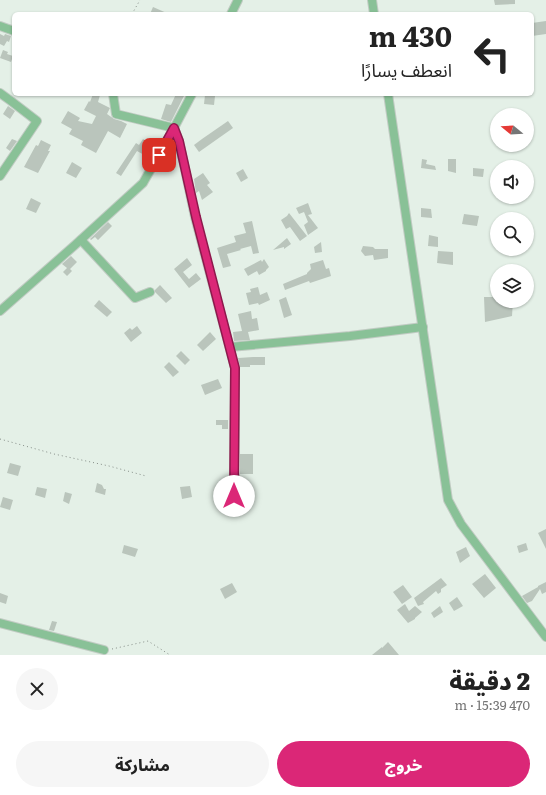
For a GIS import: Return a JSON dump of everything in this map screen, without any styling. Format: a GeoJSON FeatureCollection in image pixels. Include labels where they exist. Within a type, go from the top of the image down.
{"type":"FeatureCollection","features":[{"type":"Feature","properties":{"kind":"street"},"geometry":{"type":"LineString","coordinates":[[232,12],[238,0]]}},
{"type":"Feature","properties":{"kind":"street"},"geometry":{"type":"LineString","coordinates":[[372,0],[374,12]]}},
{"type":"Feature","properties":{"kind":"street"},"geometry":{"type":"LineString","coordinates":[[0,26],[12,30]]}},
{"type":"Feature","properties":{"kind":"street"},"geometry":{"type":"LineString","coordinates":[[0,93],[37,121],[0,176]]}},
{"type":"Feature","properties":{"kind":"street"},"geometry":{"type":"LineString","coordinates":[[113,96],[116,114],[174,128]]}},
{"type":"Feature","properties":{"kind":"street"},"geometry":{"type":"LineString","coordinates":[[0,311],[143,183],[191,96]]}},
{"type":"Feature","properties":{"kind":"street"},"geometry":{"type":"LineString","coordinates":[[388,96],[448,500],[461,524],[546,637]]}},
{"type":"Feature","properties":{"kind":"street"},"geometry":{"type":"LineString","coordinates":[[174,128],[179,141],[197,224],[235,368],[234,496]]}},
{"type":"Feature","properties":{"kind":"street"},"geometry":{"type":"LineString","coordinates":[[81,240],[135,298],[150,292]]}},
{"type":"Feature","properties":{"kind":"street"},"geometry":{"type":"LineString","coordinates":[[230,347],[350,336],[423,327]]}},
{"type":"Feature","properties":{"kind":"street"},"geometry":{"type":"LineString","coordinates":[[0,623],[104,650]]}},
{"type":"Feature","properties":{"kind":"path"},"geometry":{"type":"LineString","coordinates":[[133,12],[140,0]]}},
{"type":"Feature","properties":{"kind":"path"},"geometry":{"type":"LineString","coordinates":[[0,439],[54,454],[146,476]]}},
{"type":"Feature","properties":{"kind":"path"},"geometry":{"type":"LineString","coordinates":[[104,650],[148,640],[170,655]]}},
{"type":"Feature","properties":{"kind":"building"},"geometry":{"type":"Polygon","coordinates":[[[494,0],[515,0],[515,4],[495,5],[494,0]]]}},
{"type":"Feature","properties":{"kind":"building"},"geometry":{"type":"Polygon","coordinates":[[[153,7],[164,12],[151,12],[153,7]]]}},
{"type":"Feature","properties":{"kind":"building"},"geometry":{"type":"Polygon","coordinates":[[[546,21],[546,34],[534,36],[534,23],[546,21]]]}},
{"type":"Feature","properties":{"kind":"building"},"geometry":{"type":"Polygon","coordinates":[[[0,34],[4,36],[5,34],[11,36],[9,42],[7,41],[4,46],[0,44],[0,34]]]}},
{"type":"Feature","properties":{"kind":"building"},"geometry":{"type":"Polygon","coordinates":[[[3,50],[8,52],[7,54],[12,56],[11,62],[0,58],[3,50]]]}},
{"type":"Feature","properties":{"kind":"building"},"geometry":{"type":"Polygon","coordinates":[[[92,96],[100,96],[98,102],[110,108],[107,114],[114,119],[127,124],[120,138],[108,131],[96,153],[81,145],[83,141],[69,134],[72,129],[61,123],[68,111],[80,118],[78,121],[92,124],[96,116],[84,110],[89,101],[90,102],[92,96]]]}},
{"type":"Feature","properties":{"kind":"building"},"geometry":{"type":"Polygon","coordinates":[[[175,96],[184,96],[171,122],[161,119],[166,104],[171,105],[175,96]]]}},
{"type":"Feature","properties":{"kind":"building"},"geometry":{"type":"Polygon","coordinates":[[[205,96],[215,96],[214,105],[204,104],[205,96]]]}},
{"type":"Feature","properties":{"kind":"building"},"geometry":{"type":"Polygon","coordinates":[[[8,106],[15,111],[10,119],[3,114],[8,106]]]}},
{"type":"Feature","properties":{"kind":"building"},"geometry":{"type":"Polygon","coordinates":[[[228,121],[233,128],[199,152],[194,145],[228,121]]]}},
{"type":"Feature","properties":{"kind":"building"},"geometry":{"type":"Polygon","coordinates":[[[12,139],[17,141],[10,151],[6,148],[12,139]]]}},
{"type":"Feature","properties":{"kind":"building"},"geometry":{"type":"Polygon","coordinates":[[[143,139],[151,144],[146,156],[137,151],[121,176],[116,173],[136,143],[139,145],[143,139]]]}},
{"type":"Feature","properties":{"kind":"building"},"geometry":{"type":"Polygon","coordinates":[[[41,140],[51,145],[48,151],[50,151],[38,173],[24,167],[36,145],[38,146],[41,140]]]}},
{"type":"Feature","properties":{"kind":"building"},"geometry":{"type":"Polygon","coordinates":[[[422,159],[427,160],[426,164],[435,166],[436,170],[421,168],[422,159]]]}},
{"type":"Feature","properties":{"kind":"building"},"geometry":{"type":"Polygon","coordinates":[[[448,159],[456,159],[456,173],[448,171],[448,159]]]}},
{"type":"Feature","properties":{"kind":"building"},"geometry":{"type":"Polygon","coordinates":[[[72,162],[82,168],[76,178],[66,173],[72,162]]]}},
{"type":"Feature","properties":{"kind":"building"},"geometry":{"type":"Polygon","coordinates":[[[473,168],[484,169],[483,177],[473,176],[473,168]]]}},
{"type":"Feature","properties":{"kind":"building"},"geometry":{"type":"Polygon","coordinates":[[[243,169],[248,178],[241,182],[236,173],[243,169]]]}},
{"type":"Feature","properties":{"kind":"building"},"geometry":{"type":"Polygon","coordinates":[[[203,173],[210,183],[207,185],[213,192],[202,200],[199,191],[196,193],[194,179],[203,173]]]}},
{"type":"Feature","properties":{"kind":"building"},"geometry":{"type":"Polygon","coordinates":[[[31,198],[41,203],[36,213],[26,209],[31,198]]]}},
{"type":"Feature","properties":{"kind":"building"},"geometry":{"type":"Polygon","coordinates":[[[308,203],[312,214],[308,215],[318,228],[308,235],[304,225],[308,222],[304,212],[299,214],[296,208],[308,203]]]}},
{"type":"Feature","properties":{"kind":"building"},"geometry":{"type":"Polygon","coordinates":[[[421,208],[431,209],[432,218],[421,217],[421,208]]]}},
{"type":"Feature","properties":{"kind":"building"},"geometry":{"type":"Polygon","coordinates":[[[289,213],[307,236],[300,241],[290,227],[286,229],[281,220],[289,213]]]}},
{"type":"Feature","properties":{"kind":"building"},"geometry":{"type":"Polygon","coordinates":[[[464,214],[479,216],[477,226],[462,224],[464,214]]]}},
{"type":"Feature","properties":{"kind":"building"},"geometry":{"type":"Polygon","coordinates":[[[252,221],[259,253],[253,254],[251,246],[227,254],[231,266],[223,268],[217,248],[236,242],[234,236],[246,233],[243,223],[252,221]]]}},
{"type":"Feature","properties":{"kind":"building"},"geometry":{"type":"Polygon","coordinates":[[[108,222],[112,226],[98,240],[95,237],[91,240],[90,239],[108,222]]]}},
{"type":"Feature","properties":{"kind":"building"},"geometry":{"type":"Polygon","coordinates":[[[429,235],[438,237],[438,247],[428,246],[429,235]]]}},
{"type":"Feature","properties":{"kind":"building"},"geometry":{"type":"Polygon","coordinates":[[[287,238],[291,244],[284,249],[284,247],[273,250],[287,238]]]}},
{"type":"Feature","properties":{"kind":"building"},"geometry":{"type":"Polygon","coordinates":[[[321,242],[322,252],[315,253],[314,247],[321,242]]]}},
{"type":"Feature","properties":{"kind":"building"},"geometry":{"type":"Polygon","coordinates":[[[363,246],[373,247],[375,249],[388,249],[388,258],[374,260],[373,255],[365,256],[361,251],[363,246]]]}},
{"type":"Feature","properties":{"kind":"building"},"geometry":{"type":"Polygon","coordinates":[[[438,251],[453,252],[453,265],[437,263],[438,251]]]}},
{"type":"Feature","properties":{"kind":"building"},"geometry":{"type":"Polygon","coordinates":[[[71,256],[77,262],[70,269],[72,271],[67,276],[63,272],[67,268],[62,264],[71,256]]]}},
{"type":"Feature","properties":{"kind":"building"},"geometry":{"type":"Polygon","coordinates":[[[187,258],[192,265],[183,272],[189,279],[196,273],[201,279],[189,288],[174,269],[187,258]]]}},
{"type":"Feature","properties":{"kind":"building"},"geometry":{"type":"Polygon","coordinates":[[[264,259],[269,267],[266,271],[259,275],[257,271],[248,276],[244,269],[261,260],[262,262],[264,259]]]}},
{"type":"Feature","properties":{"kind":"building"},"geometry":{"type":"Polygon","coordinates":[[[323,260],[326,269],[329,268],[331,276],[310,283],[309,281],[285,290],[283,284],[307,274],[311,269],[310,264],[323,260]]]}},
{"type":"Feature","properties":{"kind":"building"},"geometry":{"type":"Polygon","coordinates":[[[160,285],[172,298],[166,303],[155,292],[160,285]]]}},
{"type":"Feature","properties":{"kind":"building"},"geometry":{"type":"Polygon","coordinates":[[[258,287],[260,295],[267,292],[270,300],[259,305],[258,303],[249,305],[246,293],[251,292],[250,289],[258,287]]]}},
{"type":"Feature","properties":{"kind":"building"},"geometry":{"type":"Polygon","coordinates":[[[286,297],[292,315],[284,318],[279,300],[286,297]]]}},
{"type":"Feature","properties":{"kind":"building"},"geometry":{"type":"Polygon","coordinates":[[[484,297],[490,297],[490,308],[513,308],[512,316],[485,322],[484,297]]]}},
{"type":"Feature","properties":{"kind":"building"},"geometry":{"type":"Polygon","coordinates":[[[99,300],[112,312],[107,317],[94,306],[99,300]]]}},
{"type":"Feature","properties":{"kind":"building"},"geometry":{"type":"Polygon","coordinates":[[[251,311],[252,319],[257,318],[259,330],[248,332],[250,340],[234,341],[233,332],[242,331],[238,314],[251,311]]]}},
{"type":"Feature","properties":{"kind":"building"},"geometry":{"type":"Polygon","coordinates":[[[137,326],[142,333],[131,342],[124,333],[130,328],[132,330],[137,326]]]}},
{"type":"Feature","properties":{"kind":"building"},"geometry":{"type":"Polygon","coordinates":[[[210,332],[216,339],[203,351],[197,345],[210,332]]]}},
{"type":"Feature","properties":{"kind":"building"},"geometry":{"type":"Polygon","coordinates":[[[181,351],[190,360],[185,365],[176,356],[181,351]]]}},
{"type":"Feature","properties":{"kind":"building"},"geometry":{"type":"Polygon","coordinates":[[[265,357],[265,365],[240,367],[238,358],[265,357]]]}},
{"type":"Feature","properties":{"kind":"building"},"geometry":{"type":"Polygon","coordinates":[[[169,362],[179,372],[173,377],[164,367],[169,362]]]}},
{"type":"Feature","properties":{"kind":"building"},"geometry":{"type":"Polygon","coordinates":[[[218,379],[222,388],[205,395],[201,385],[218,379]]]}},
{"type":"Feature","properties":{"kind":"building"},"geometry":{"type":"Polygon","coordinates":[[[216,420],[228,420],[228,429],[222,429],[222,425],[216,425],[216,420]]]}},
{"type":"Feature","properties":{"kind":"building"},"geometry":{"type":"Polygon","coordinates":[[[240,454],[253,454],[253,474],[240,474],[240,454]]]}},
{"type":"Feature","properties":{"kind":"building"},"geometry":{"type":"Polygon","coordinates":[[[10,463],[21,466],[18,476],[7,473],[10,463]]]}},
{"type":"Feature","properties":{"kind":"building"},"geometry":{"type":"Polygon","coordinates":[[[97,483],[106,489],[105,495],[95,492],[97,483]]]}},
{"type":"Feature","properties":{"kind":"building"},"geometry":{"type":"Polygon","coordinates":[[[190,486],[192,497],[182,499],[180,487],[190,486]]]}},
{"type":"Feature","properties":{"kind":"building"},"geometry":{"type":"Polygon","coordinates":[[[37,487],[47,489],[45,498],[35,495],[37,487]]]}},
{"type":"Feature","properties":{"kind":"building"},"geometry":{"type":"Polygon","coordinates":[[[65,492],[72,494],[69,504],[63,501],[65,492]]]}},
{"type":"Feature","properties":{"kind":"building"},"geometry":{"type":"Polygon","coordinates":[[[3,497],[13,500],[10,510],[0,507],[3,497]]]}},
{"type":"Feature","properties":{"kind":"building"},"geometry":{"type":"Polygon","coordinates":[[[546,529],[546,549],[538,533],[546,529]]]}},
{"type":"Feature","properties":{"kind":"building"},"geometry":{"type":"Polygon","coordinates":[[[526,543],[528,550],[519,553],[517,546],[526,543]]]}},
{"type":"Feature","properties":{"kind":"building"},"geometry":{"type":"Polygon","coordinates":[[[124,545],[138,549],[135,557],[122,553],[124,545]]]}},
{"type":"Feature","properties":{"kind":"building"},"geometry":{"type":"Polygon","coordinates":[[[466,547],[470,556],[460,563],[456,552],[466,547]]]}},
{"type":"Feature","properties":{"kind":"building"},"geometry":{"type":"Polygon","coordinates":[[[485,574],[496,588],[484,598],[472,584],[485,574]]]}},
{"type":"Feature","properties":{"kind":"building"},"geometry":{"type":"Polygon","coordinates":[[[441,578],[447,585],[441,589],[441,592],[438,594],[436,591],[423,602],[424,604],[418,606],[414,598],[441,578]]]}},
{"type":"Feature","properties":{"kind":"building"},"geometry":{"type":"Polygon","coordinates":[[[546,582],[546,592],[542,594],[540,589],[532,601],[527,603],[522,596],[546,582]]]}},
{"type":"Feature","properties":{"kind":"building"},"geometry":{"type":"Polygon","coordinates":[[[232,583],[237,592],[225,599],[220,589],[232,583]]]}},
{"type":"Feature","properties":{"kind":"building"},"geometry":{"type":"Polygon","coordinates":[[[403,585],[412,597],[402,604],[393,592],[403,585]]]}},
{"type":"Feature","properties":{"kind":"building"},"geometry":{"type":"Polygon","coordinates":[[[0,593],[8,596],[6,604],[0,602],[0,593]]]}},
{"type":"Feature","properties":{"kind":"building"},"geometry":{"type":"Polygon","coordinates":[[[457,597],[463,606],[454,611],[449,603],[457,597]]]}},
{"type":"Feature","properties":{"kind":"building"},"geometry":{"type":"Polygon","coordinates":[[[405,604],[409,611],[415,606],[422,612],[408,623],[397,610],[405,604]]]}},
{"type":"Feature","properties":{"kind":"building"},"geometry":{"type":"Polygon","coordinates":[[[440,606],[443,612],[434,618],[431,613],[440,606]]]}},
{"type":"Feature","properties":{"kind":"building"},"geometry":{"type":"Polygon","coordinates":[[[52,621],[57,622],[54,631],[49,630],[52,621]]]}},
{"type":"Feature","properties":{"kind":"building"},"geometry":{"type":"Polygon","coordinates":[[[388,642],[399,655],[372,655],[382,648],[388,642]]]}},
{"type":"Feature","properties":{"kind":"route"},"geometry":{"type":"LineString","coordinates":[[159,155],[174,128],[179,141],[214,291],[235,368],[234,496]]}}]}
